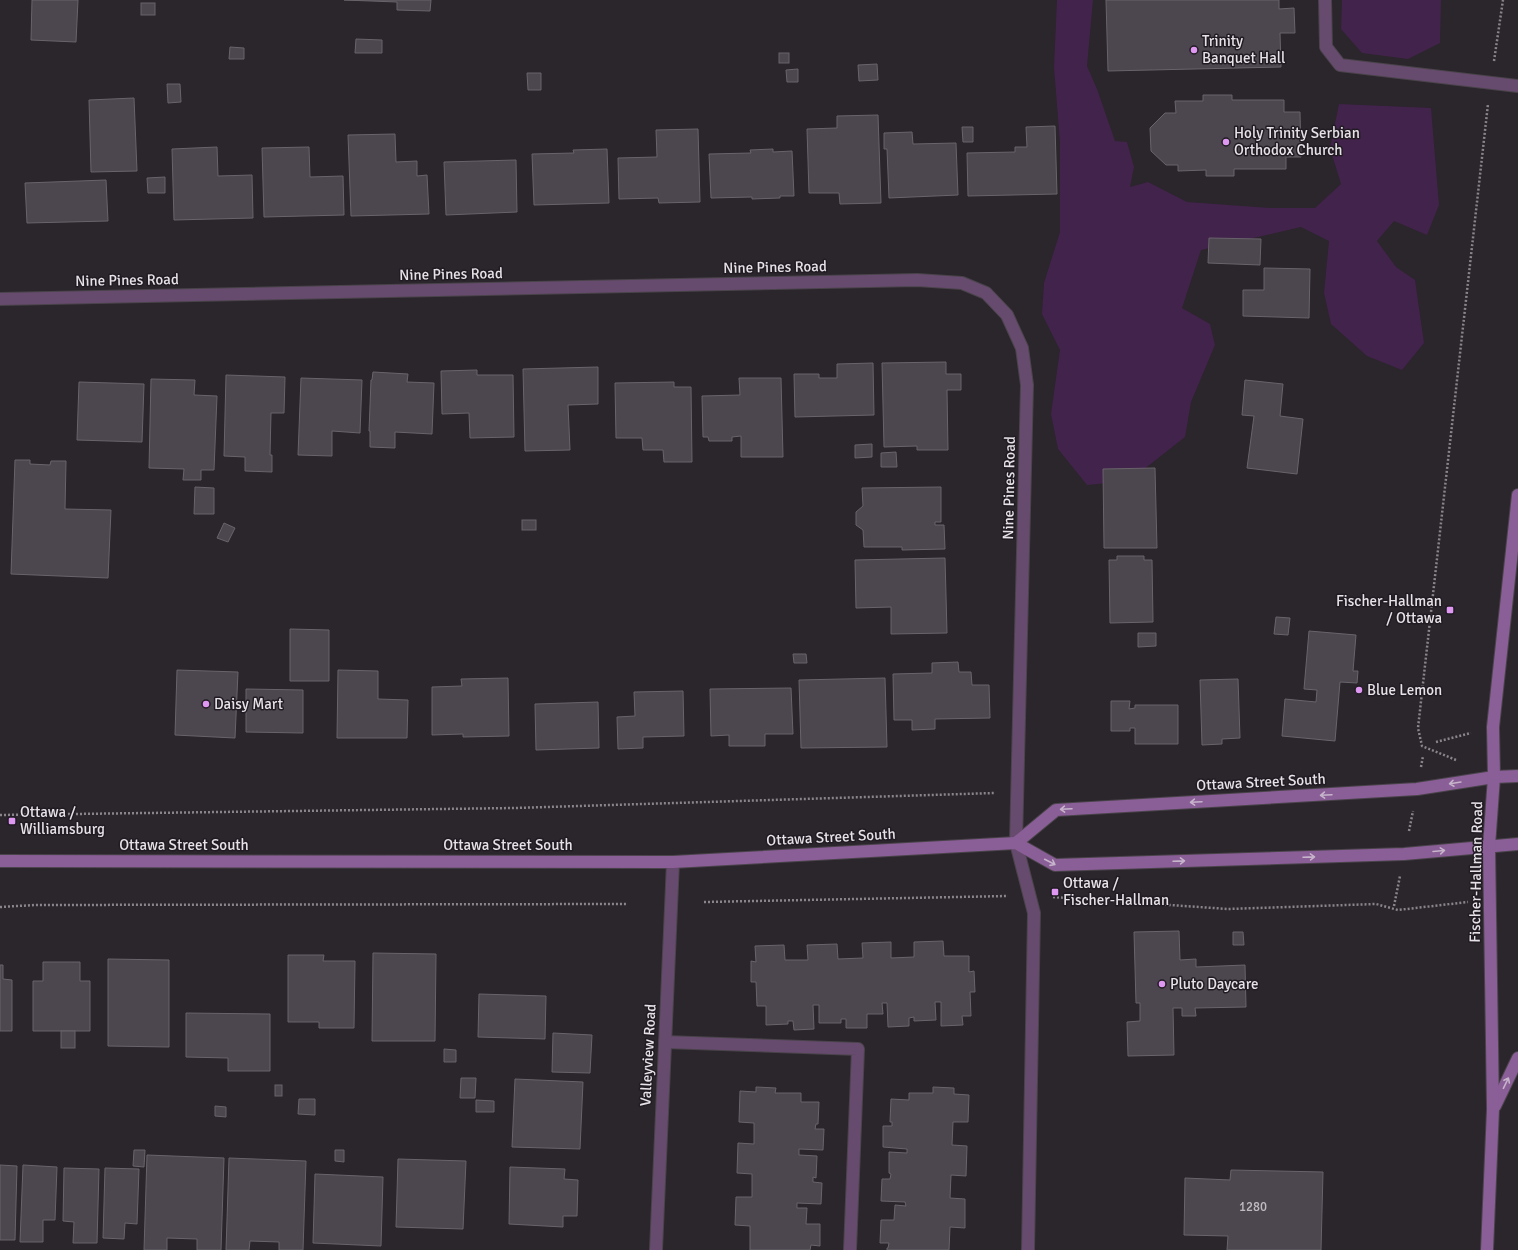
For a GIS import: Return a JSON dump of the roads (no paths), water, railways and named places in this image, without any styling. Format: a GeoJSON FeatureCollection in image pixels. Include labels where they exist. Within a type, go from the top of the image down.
{"type":"FeatureCollection","features":[{"type":"Feature","properties":{"kind":"main road","name":"Fischer-Hallman Road"},"geometry":{"type":"LineString","coordinates":[[1487,1250],[1493,1109],[1489,846],[1494,777],[1493,727],[1518,495]]}},
{"type":"Feature","properties":{"kind":"main road","name":"Ottawa Street South"},"geometry":{"type":"LineString","coordinates":[[0,860],[673,862],[1016,843],[1056,810],[1417,789],[1494,777],[1518,776]]}},
{"type":"Feature","properties":{"kind":"main road"},"geometry":{"type":"LineString","coordinates":[[1016,843],[1055,865],[1404,854],[1518,844]]}},
{"type":"Feature","properties":{"kind":"main road"},"geometry":{"type":"LineString","coordinates":[[1493,1109],[1518,1058]]}},
{"type":"Feature","properties":{"kind":"street"},"geometry":{"type":"LineString","coordinates":[[1325,0],[1326,47],[1340,65],[1518,86]]}},
{"type":"Feature","properties":{"kind":"street","name":"Nine Pines Road"},"geometry":{"type":"LineString","coordinates":[[0,299],[918,280],[962,283],[986,293],[1007,314],[1022,348],[1027,385],[1016,843],[1034,913],[1028,1250]]}},
{"type":"Feature","properties":{"kind":"street","name":"Valleyview Road"},"geometry":{"type":"LineString","coordinates":[[656,1250],[673,862]]}},
{"type":"Feature","properties":{"kind":"street"},"geometry":{"type":"LineString","coordinates":[[665,1042],[858,1049],[850,1250]]}},
{"type":"Feature","properties":{"kind":"place","name":"Trinity Banquet Hall"},"geometry":{"type":"Point","coordinates":[1194,50]}},
{"type":"Feature","properties":{"kind":"place","name":"Holy Trinity Serbian Orthodox Church"},"geometry":{"type":"Point","coordinates":[1226,142]}},
{"type":"Feature","properties":{"kind":"place","name":"Fischer-Hallman / Ottawa"},"geometry":{"type":"Point","coordinates":[1450,610]}},
{"type":"Feature","properties":{"kind":"place","name":"Blue Lemon"},"geometry":{"type":"Point","coordinates":[1359,690]}},
{"type":"Feature","properties":{"kind":"place","name":"Daisy Mart"},"geometry":{"type":"Point","coordinates":[206,704]}},
{"type":"Feature","properties":{"kind":"place","name":"Ottawa / Williamsburg"},"geometry":{"type":"Point","coordinates":[12,821]}},
{"type":"Feature","properties":{"kind":"place","name":"Ottawa / Fischer-Hallman"},"geometry":{"type":"Point","coordinates":[1055,892]}},
{"type":"Feature","properties":{"kind":"place","name":"Pluto Daycare"},"geometry":{"type":"Point","coordinates":[1162,984]}}]}
